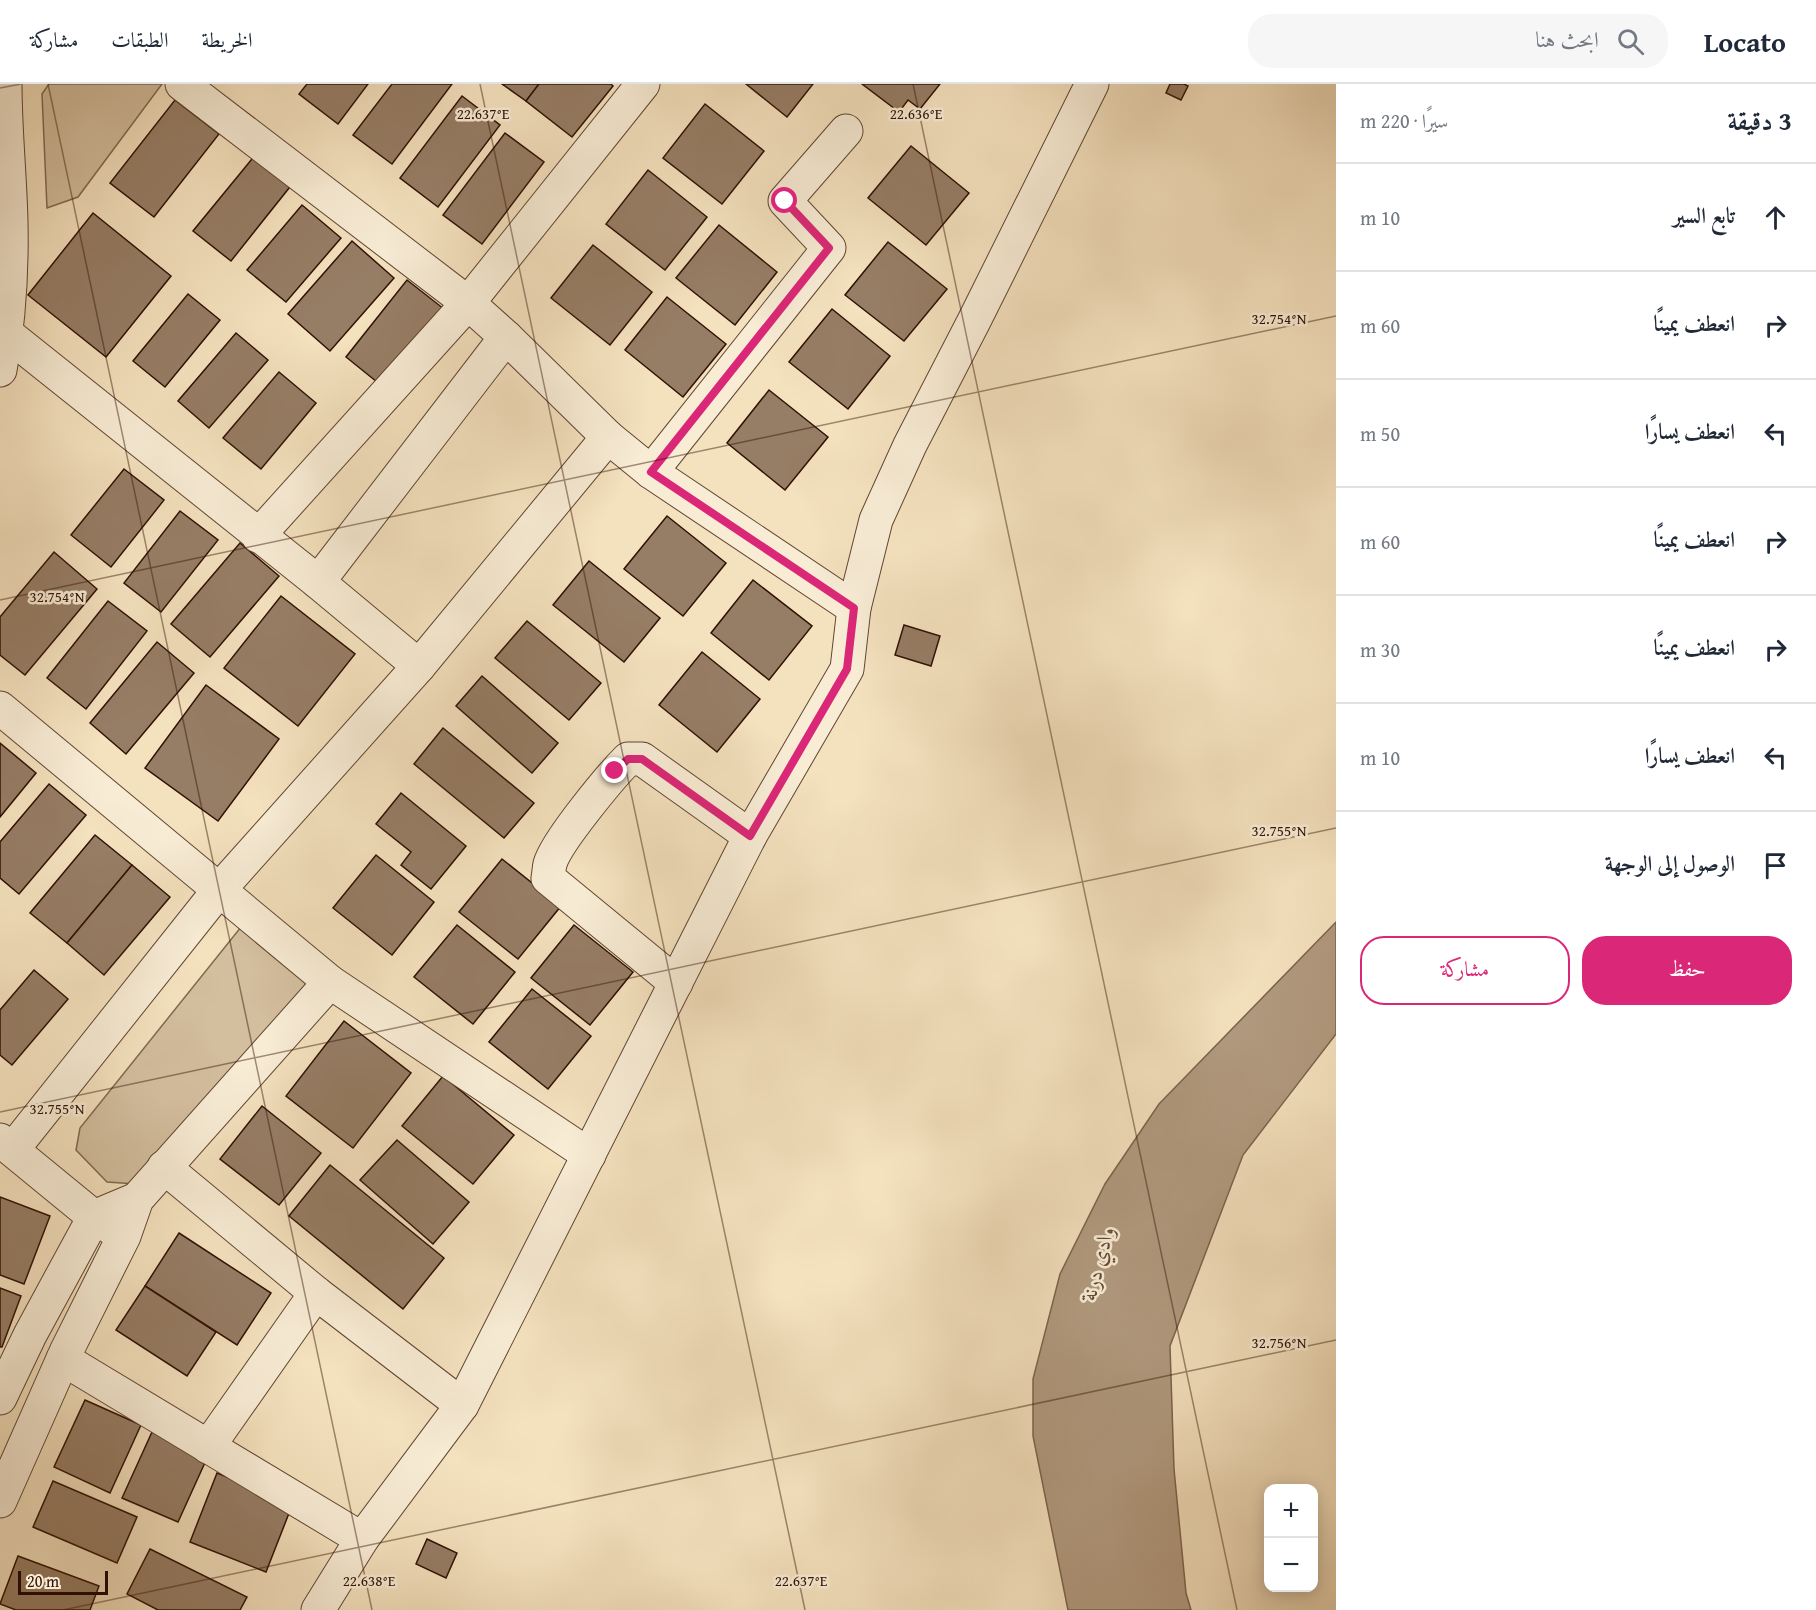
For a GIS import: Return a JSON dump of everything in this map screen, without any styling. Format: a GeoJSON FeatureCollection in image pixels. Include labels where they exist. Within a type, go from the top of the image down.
{"type":"FeatureCollection","features":[{"type":"Feature","properties":{"kind":"street"},"geometry":{"type":"LineString","coordinates":[[0,370],[7,334],[11,223],[5,128],[5,84]]}},
{"type":"Feature","properties":{"kind":"street"},"geometry":{"type":"LineString","coordinates":[[182,84],[468,303],[608,437],[651,472],[854,608]]}},
{"type":"Feature","properties":{"kind":"street"},"geometry":{"type":"LineString","coordinates":[[258,536],[468,303],[643,84]]}},
{"type":"Feature","properties":{"kind":"street"},"geometry":{"type":"LineString","coordinates":[[318,1610],[362,1539],[462,1405],[750,836],[847,669],[854,608],[876,520],[910,445],[1092,84]]}},
{"type":"Feature","properties":{"kind":"street"},"geometry":{"type":"LineString","coordinates":[[651,472],[829,248],[785,201],[846,131]]}},
{"type":"Feature","properties":{"kind":"street"},"geometry":{"type":"LineString","coordinates":[[7,334],[318,582],[419,666]]}},
{"type":"Feature","properties":{"kind":"street"},"geometry":{"type":"LineString","coordinates":[[318,582],[506,337]]}},
{"type":"Feature","properties":{"kind":"street"},"geometry":{"type":"LineString","coordinates":[[124,1236],[94,1217],[7,1144],[219,890],[419,666],[608,437]]}},
{"type":"Feature","properties":{"kind":"street"},"geometry":{"type":"LineString","coordinates":[[0,708],[330,982],[589,1155]]}},
{"type":"Feature","properties":{"kind":"street"},"geometry":{"type":"LineString","coordinates":[[676,983],[548,878],[550,863],[559,845],[615,771],[628,759],[642,759],[750,836]]}},
{"type":"Feature","properties":{"kind":"street"},"geometry":{"type":"LineString","coordinates":[[0,1501],[63,1359],[124,1236],[137,1199],[330,982]]}},
{"type":"Feature","properties":{"kind":"street"},"geometry":{"type":"LineString","coordinates":[[164,1167],[316,1293],[462,1405]]}},
{"type":"Feature","properties":{"kind":"street"},"geometry":{"type":"LineString","coordinates":[[0,1398],[30,1335],[94,1217],[137,1199]]}},
{"type":"Feature","properties":{"kind":"street"},"geometry":{"type":"LineString","coordinates":[[208,1447],[316,1293]]}},
{"type":"Feature","properties":{"kind":"street"},"geometry":{"type":"LineString","coordinates":[[63,1359],[362,1539]]}},
{"type":"Feature","properties":{"kind":"shaded area"},"geometry":{"type":"Polygon","coordinates":[[[49,84],[162,84],[78,197],[47,208],[42,94],[49,84]]]}},
{"type":"Feature","properties":{"kind":"shaded area"},"geometry":{"type":"Polygon","coordinates":[[[241,927],[317,985],[136,1184],[107,1182],[76,1150],[80,1128],[241,927]]]}},
{"type":"Feature","properties":{"kind":"water","name":"وادي درنة"},"geometry":{"type":"Polygon","coordinates":[[[1336,922],[1336,1034],[1243,1155],[1170,1346],[1174,1469],[1186,1593],[1191,1610],[1068,1610],[1033,1436],[1033,1379],[1060,1274],[1105,1184],[1159,1104],[1336,922]]]}},
{"type":"Feature","properties":{"kind":"building"},"geometry":{"type":"Polygon","coordinates":[[[307,84],[368,84],[338,124],[299,94],[307,84]]]}},
{"type":"Feature","properties":{"kind":"building"},"geometry":{"type":"Polygon","coordinates":[[[392,84],[452,84],[392,164],[353,135],[392,84]]]}},
{"type":"Feature","properties":{"kind":"building"},"geometry":{"type":"Polygon","coordinates":[[[502,84],[539,84],[526,101],[502,84]]]}},
{"type":"Feature","properties":{"kind":"building"},"geometry":{"type":"Polygon","coordinates":[[[539,84],[611,84],[613,86],[572,137],[526,101],[539,84]]]}},
{"type":"Feature","properties":{"kind":"building"},"geometry":{"type":"Polygon","coordinates":[[[746,84],[813,84],[787,117],[746,84]]]}},
{"type":"Feature","properties":{"kind":"building"},"geometry":{"type":"Polygon","coordinates":[[[862,84],[940,84],[920,109],[908,100],[899,112],[862,84]]]}},
{"type":"Feature","properties":{"kind":"building"},"geometry":{"type":"Polygon","coordinates":[[[1170,84],[1188,86],[1181,100],[1166,93],[1170,84]]]}},
{"type":"Feature","properties":{"kind":"building"},"geometry":{"type":"Polygon","coordinates":[[[462,96],[500,125],[438,207],[400,178],[462,96]]]}},
{"type":"Feature","properties":{"kind":"building"},"geometry":{"type":"Polygon","coordinates":[[[175,100],[219,134],[154,217],[110,183],[175,100]]]}},
{"type":"Feature","properties":{"kind":"building"},"geometry":{"type":"Polygon","coordinates":[[[705,104],[764,151],[722,204],[663,158],[705,104]]]}},
{"type":"Feature","properties":{"kind":"building"},"geometry":{"type":"Polygon","coordinates":[[[505,133],[544,162],[482,244],[443,215],[505,133]]]}},
{"type":"Feature","properties":{"kind":"building"},"geometry":{"type":"Polygon","coordinates":[[[911,146],[969,193],[926,245],[868,198],[911,146]]]}},
{"type":"Feature","properties":{"kind":"building"},"geometry":{"type":"Polygon","coordinates":[[[256,154],[293,183],[231,261],[193,231],[256,154]]]}},
{"type":"Feature","properties":{"kind":"building"},"geometry":{"type":"Polygon","coordinates":[[[648,170],[707,217],[665,270],[606,224],[648,170]]]}},
{"type":"Feature","properties":{"kind":"building"},"geometry":{"type":"Polygon","coordinates":[[[302,205],[341,238],[286,302],[247,270],[302,205]]]}},
{"type":"Feature","properties":{"kind":"building"},"geometry":{"type":"Polygon","coordinates":[[[93,213],[171,276],[106,357],[28,295],[93,213]]]}},
{"type":"Feature","properties":{"kind":"building"},"geometry":{"type":"Polygon","coordinates":[[[719,225],[777,272],[735,325],[676,278],[719,225]]]}},
{"type":"Feature","properties":{"kind":"building"},"geometry":{"type":"Polygon","coordinates":[[[352,241],[394,278],[330,351],[288,314],[352,241]]]}},
{"type":"Feature","properties":{"kind":"building"},"geometry":{"type":"Polygon","coordinates":[[[888,242],[947,289],[904,341],[845,295],[888,242]]]}},
{"type":"Feature","properties":{"kind":"building"},"geometry":{"type":"Polygon","coordinates":[[[593,245],[652,292],[610,345],[551,298],[593,245]]]}},
{"type":"Feature","properties":{"kind":"building"},"geometry":{"type":"Polygon","coordinates":[[[407,280],[444,309],[382,386],[346,357],[407,280]]]}},
{"type":"Feature","properties":{"kind":"building"},"geometry":{"type":"Polygon","coordinates":[[[188,294],[220,320],[165,387],[133,361],[188,294]]]}},
{"type":"Feature","properties":{"kind":"building"},"geometry":{"type":"Polygon","coordinates":[[[667,297],[726,344],[683,397],[625,350],[667,297]]]}},
{"type":"Feature","properties":{"kind":"building"},"geometry":{"type":"Polygon","coordinates":[[[832,309],[890,356],[848,409],[789,362],[832,309]]]}},
{"type":"Feature","properties":{"kind":"building"},"geometry":{"type":"Polygon","coordinates":[[[236,333],[268,360],[209,428],[178,401],[236,333]]]}},
{"type":"Feature","properties":{"kind":"building"},"geometry":{"type":"Polygon","coordinates":[[[279,372],[316,403],[261,469],[223,438],[279,372]]]}},
{"type":"Feature","properties":{"kind":"building"},"geometry":{"type":"Polygon","coordinates":[[[769,390],[828,437],[785,490],[727,443],[769,390]]]}},
{"type":"Feature","properties":{"kind":"building"},"geometry":{"type":"Polygon","coordinates":[[[124,469],[164,500],[111,567],[71,535],[124,469]]]}},
{"type":"Feature","properties":{"kind":"building"},"geometry":{"type":"Polygon","coordinates":[[[180,511],[218,540],[161,612],[124,583],[180,511]]]}},
{"type":"Feature","properties":{"kind":"building"},"geometry":{"type":"Polygon","coordinates":[[[667,516],[726,563],[683,616],[624,569],[667,516]]]}},
{"type":"Feature","properties":{"kind":"building"},"geometry":{"type":"Polygon","coordinates":[[[240,543],[279,576],[210,657],[171,624],[240,543]]]}},
{"type":"Feature","properties":{"kind":"building"},"geometry":{"type":"Polygon","coordinates":[[[54,552],[97,589],[25,675],[0,655],[0,617],[54,552]]]}},
{"type":"Feature","properties":{"kind":"building"},"geometry":{"type":"Polygon","coordinates":[[[589,561],[660,618],[624,662],[553,605],[589,561]]]}},
{"type":"Feature","properties":{"kind":"building"},"geometry":{"type":"Polygon","coordinates":[[[753,580],[812,626],[769,680],[711,633],[753,580]]]}},
{"type":"Feature","properties":{"kind":"building"},"geometry":{"type":"Polygon","coordinates":[[[281,596],[355,654],[298,726],[224,668],[281,596]]]}},
{"type":"Feature","properties":{"kind":"building"},"geometry":{"type":"Polygon","coordinates":[[[108,601],[147,631],[86,709],[47,678],[108,601]]]}},
{"type":"Feature","properties":{"kind":"building"},"geometry":{"type":"Polygon","coordinates":[[[527,621],[601,683],[569,720],[495,658],[527,621]]]}},
{"type":"Feature","properties":{"kind":"building"},"geometry":{"type":"Polygon","coordinates":[[[904,625],[940,636],[931,666],[895,655],[904,625]]]}},
{"type":"Feature","properties":{"kind":"building"},"geometry":{"type":"Polygon","coordinates":[[[157,642],[194,673],[126,754],[90,723],[157,642]]]}},
{"type":"Feature","properties":{"kind":"building"},"geometry":{"type":"Polygon","coordinates":[[[702,652],[760,699],[717,752],[659,705],[702,652]]]}},
{"type":"Feature","properties":{"kind":"building"},"geometry":{"type":"Polygon","coordinates":[[[482,676],[558,743],[532,773],[456,706],[482,676]]]}},
{"type":"Feature","properties":{"kind":"building"},"geometry":{"type":"Polygon","coordinates":[[[206,685],[279,739],[218,821],[145,768],[206,685]]]}},
{"type":"Feature","properties":{"kind":"building"},"geometry":{"type":"Polygon","coordinates":[[[443,728],[534,803],[504,838],[414,764],[443,728]]]}},
{"type":"Feature","properties":{"kind":"building"},"geometry":{"type":"Polygon","coordinates":[[[0,743],[36,773],[0,817],[0,743]]]}},
{"type":"Feature","properties":{"kind":"building"},"geometry":{"type":"Polygon","coordinates":[[[49,784],[86,815],[19,894],[0,878],[0,842],[49,784]]]}},
{"type":"Feature","properties":{"kind":"building"},"geometry":{"type":"Polygon","coordinates":[[[401,793],[466,846],[431,889],[401,865],[411,852],[376,824],[401,793]]]}},
{"type":"Feature","properties":{"kind":"building"},"geometry":{"type":"Polygon","coordinates":[[[95,835],[132,865],[67,943],[30,913],[95,835]]]}},
{"type":"Feature","properties":{"kind":"building"},"geometry":{"type":"Polygon","coordinates":[[[376,855],[434,902],[392,955],[333,908],[376,855]]]}},
{"type":"Feature","properties":{"kind":"building"},"geometry":{"type":"Polygon","coordinates":[[[502,859],[561,906],[518,959],[459,912],[502,859]]]}},
{"type":"Feature","properties":{"kind":"building"},"geometry":{"type":"Polygon","coordinates":[[[132,865],[170,897],[104,975],[67,943],[132,865]]]}},
{"type":"Feature","properties":{"kind":"building"},"geometry":{"type":"Polygon","coordinates":[[[457,925],[515,972],[473,1024],[414,977],[457,925]]]}},
{"type":"Feature","properties":{"kind":"building"},"geometry":{"type":"Polygon","coordinates":[[[574,925],[633,972],[590,1025],[531,978],[574,925]]]}},
{"type":"Feature","properties":{"kind":"building"},"geometry":{"type":"Polygon","coordinates":[[[34,970],[68,999],[12,1065],[0,1055],[0,1010],[34,970]]]}},
{"type":"Feature","properties":{"kind":"building"},"geometry":{"type":"Polygon","coordinates":[[[532,989],[591,1036],[548,1089],[489,1042],[532,989]]]}},
{"type":"Feature","properties":{"kind":"building"},"geometry":{"type":"Polygon","coordinates":[[[344,1021],[411,1073],[353,1148],[286,1096],[344,1021]]]}},
{"type":"Feature","properties":{"kind":"building"},"geometry":{"type":"Polygon","coordinates":[[[443,1076],[514,1135],[473,1184],[402,1126],[443,1076]]]}},
{"type":"Feature","properties":{"kind":"building"},"geometry":{"type":"Polygon","coordinates":[[[262,1106],[321,1153],[279,1205],[220,1159],[262,1106]]]}},
{"type":"Feature","properties":{"kind":"building"},"geometry":{"type":"Polygon","coordinates":[[[397,1140],[469,1202],[433,1244],[360,1180],[397,1140]]]}},
{"type":"Feature","properties":{"kind":"building"},"geometry":{"type":"Polygon","coordinates":[[[330,1165],[444,1258],[403,1309],[289,1216],[330,1165]]]}},
{"type":"Feature","properties":{"kind":"building"},"geometry":{"type":"Polygon","coordinates":[[[0,1197],[50,1216],[24,1284],[0,1275],[0,1197]]]}},
{"type":"Feature","properties":{"kind":"building"},"geometry":{"type":"Polygon","coordinates":[[[179,1233],[271,1293],[237,1345],[145,1286],[179,1233]]]}},
{"type":"Feature","properties":{"kind":"building"},"geometry":{"type":"Polygon","coordinates":[[[145,1286],[216,1332],[187,1376],[116,1330],[145,1286]]]}},
{"type":"Feature","properties":{"kind":"building"},"geometry":{"type":"Polygon","coordinates":[[[0,1288],[21,1296],[2,1347],[0,1347],[0,1288]]]}},
{"type":"Feature","properties":{"kind":"building"},"geometry":{"type":"Polygon","coordinates":[[[85,1400],[141,1425],[110,1493],[54,1467],[85,1400]]]}},
{"type":"Feature","properties":{"kind":"building"},"geometry":{"type":"Polygon","coordinates":[[[152,1432],[208,1456],[178,1522],[122,1498],[152,1432]]]}},
{"type":"Feature","properties":{"kind":"building"},"geometry":{"type":"Polygon","coordinates":[[[217,1473],[293,1503],[266,1572],[190,1542],[217,1473]]]}},
{"type":"Feature","properties":{"kind":"building"},"geometry":{"type":"Polygon","coordinates":[[[53,1481],[137,1517],[117,1563],[33,1527],[53,1481]]]}},
{"type":"Feature","properties":{"kind":"building"},"geometry":{"type":"Polygon","coordinates":[[[427,1539],[457,1553],[446,1578],[416,1564],[427,1539]]]}},
{"type":"Feature","properties":{"kind":"building"},"geometry":{"type":"Polygon","coordinates":[[[150,1549],[247,1597],[240,1610],[158,1610],[127,1594],[150,1549]]]}},
{"type":"Feature","properties":{"kind":"building"},"geometry":{"type":"Polygon","coordinates":[[[18,1556],[99,1586],[90,1610],[16,1610],[0,1604],[18,1556]]]}},
{"type":"Feature","properties":{"kind":"route"},"geometry":{"type":"LineString","coordinates":[[615,771],[628,759],[642,759],[750,836],[847,669],[854,608],[651,472],[829,248],[785,201]]}}]}
